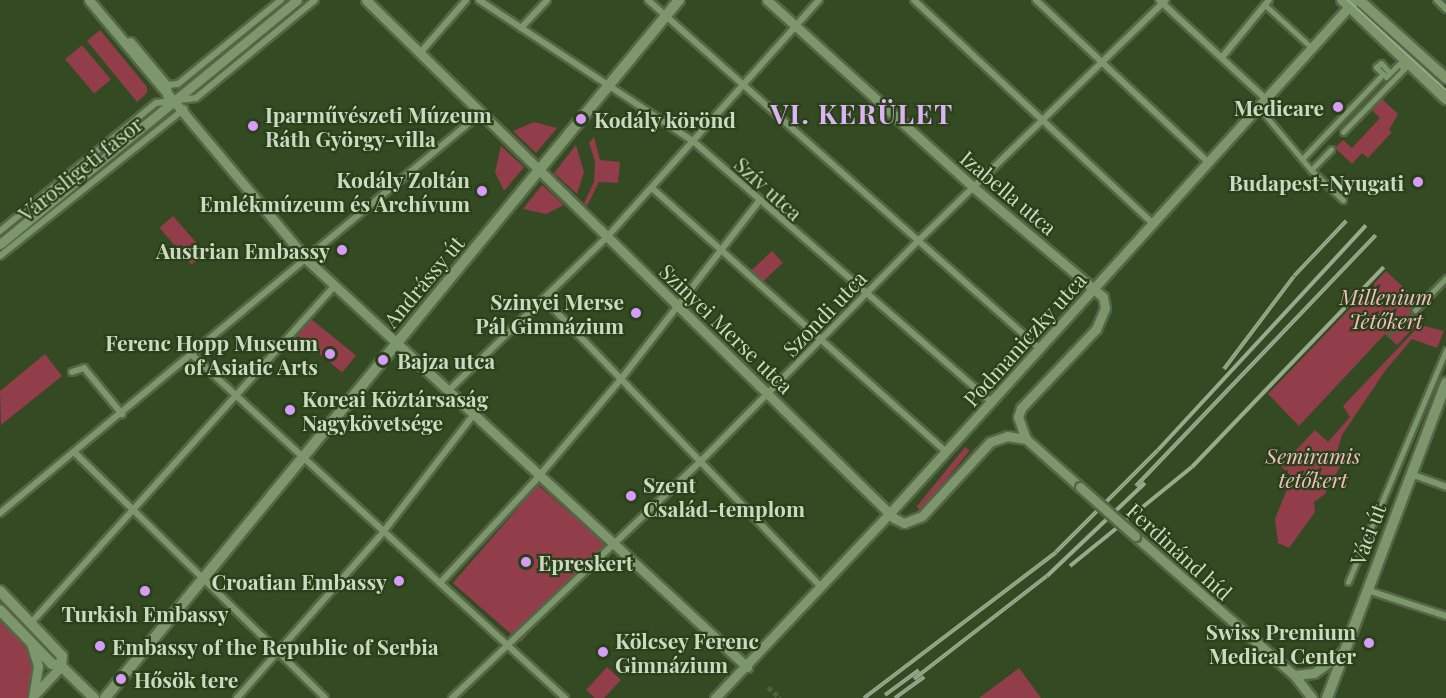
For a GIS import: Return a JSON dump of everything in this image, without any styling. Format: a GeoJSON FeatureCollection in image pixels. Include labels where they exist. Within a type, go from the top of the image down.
{"type":"FeatureCollection","features":[{"type":"Feature","properties":{"kind":"main road","name":"Andrássy út"},"geometry":{"type":"LineString","coordinates":[[105,698],[679,0]]}},
{"type":"Feature","properties":{"kind":"main road"},"geometry":{"type":"LineString","coordinates":[[1351,2],[1407,66],[1446,99]]}},
{"type":"Feature","properties":{"kind":"main road"},"geometry":{"type":"LineString","coordinates":[[1351,2],[1446,78]]}},
{"type":"Feature","properties":{"kind":"main road","name":"Váci út"},"geometry":{"type":"LineString","coordinates":[[1327,698],[1342,653],[1446,383]]}},
{"type":"Feature","properties":{"kind":"main road"},"geometry":{"type":"LineString","coordinates":[[0,591],[62,656],[61,666]]}},
{"type":"Feature","properties":{"kind":"main road"},"geometry":{"type":"LineString","coordinates":[[0,610],[52,664],[61,666],[94,698]]}},
{"type":"Feature","properties":{"kind":"street"},"geometry":{"type":"LineString","coordinates":[[89,0],[170,98],[184,109],[306,259],[747,667]]}},
{"type":"Feature","properties":{"kind":"street"},"geometry":{"type":"LineString","coordinates":[[96,0],[166,85],[170,98]]}},
{"type":"Feature","properties":{"kind":"street"},"geometry":{"type":"LineString","coordinates":[[166,85],[178,84],[281,0]]}},
{"type":"Feature","properties":{"kind":"street","name":"Városligeti fasor"},"geometry":{"type":"LineString","coordinates":[[0,244],[170,98],[297,0]]}},
{"type":"Feature","properties":{"kind":"street","name":"Városligeti fasor"},"geometry":{"type":"LineString","coordinates":[[0,231],[156,102],[170,98],[196,98],[306,3],[315,0]]}},
{"type":"Feature","properties":{"kind":"street","name":"Szinyei Merse utca"},"geometry":{"type":"LineString","coordinates":[[366,0],[890,513]]}},
{"type":"Feature","properties":{"kind":"street"},"geometry":{"type":"LineString","coordinates":[[420,53],[466,0]]}},
{"type":"Feature","properties":{"kind":"street","name":"Szív utca"},"geometry":{"type":"LineString","coordinates":[[479,0],[693,141],[865,294],[992,402]]}},
{"type":"Feature","properties":{"kind":"street"},"geometry":{"type":"LineString","coordinates":[[521,28],[547,0]]}},
{"type":"Feature","properties":{"kind":"street"},"geometry":{"type":"LineString","coordinates":[[648,0],[1040,349]]}},
{"type":"Feature","properties":{"kind":"street","name":"Izabella utca"},"geometry":{"type":"LineString","coordinates":[[767,0],[973,187],[1095,288]]}},
{"type":"Feature","properties":{"kind":"street"},"geometry":{"type":"LineString","coordinates":[[449,390],[608,237],[819,0]]}},
{"type":"Feature","properties":{"kind":"street"},"geometry":{"type":"LineString","coordinates":[[914,0],[1153,225]]}},
{"type":"Feature","properties":{"kind":"street"},"geometry":{"type":"LineString","coordinates":[[1036,0],[1209,163]]}},
{"type":"Feature","properties":{"kind":"street"},"geometry":{"type":"LineString","coordinates":[[1437,0],[1446,9]]}},
{"type":"Feature","properties":{"kind":"street"},"geometry":{"type":"LineString","coordinates":[[1163,1],[1266,99]]}},
{"type":"Feature","properties":{"kind":"street","name":"Szondi utca"},"geometry":{"type":"LineString","coordinates":[[452,698],[699,463],[822,341],[919,240],[1163,1]]}},
{"type":"Feature","properties":{"kind":"street","name":"Podmaniczky utca"},"geometry":{"type":"LineString","coordinates":[[715,698],[821,588],[992,402],[1209,163],[1351,2]]}},
{"type":"Feature","properties":{"kind":"street"},"geometry":{"type":"LineString","coordinates":[[1222,56],[1267,3],[1312,48]]}},
{"type":"Feature","properties":{"kind":"street"},"geometry":{"type":"LineString","coordinates":[[1390,73],[1378,64],[1376,67],[1386,77],[1390,73],[1399,64],[1407,66]]}},
{"type":"Feature","properties":{"kind":"street"},"geometry":{"type":"LineString","coordinates":[[1342,132],[1407,66]]}},
{"type":"Feature","properties":{"kind":"street"},"geometry":{"type":"LineString","coordinates":[[1303,158],[1383,74]]}},
{"type":"Feature","properties":{"kind":"street","name":"Városligeti fasor"},"geometry":{"type":"LineString","coordinates":[[0,256],[184,109]]}},
{"type":"Feature","properties":{"kind":"street"},"geometry":{"type":"LineString","coordinates":[[0,513],[122,414],[481,113]]}},
{"type":"Feature","properties":{"kind":"street"},"geometry":{"type":"LineString","coordinates":[[1265,115],[1311,170],[1343,200]]}},
{"type":"Feature","properties":{"kind":"street"},"geometry":{"type":"LineString","coordinates":[[1311,170],[1331,149]]}},
{"type":"Feature","properties":{"kind":"street"},"geometry":{"type":"LineString","coordinates":[[652,188],[946,452]]}},
{"type":"Feature","properties":{"kind":"street"},"geometry":{"type":"LineString","coordinates":[[440,582],[540,474],[621,379],[759,201]]}},
{"type":"Feature","properties":{"kind":"street"},"geometry":{"type":"LineString","coordinates":[[1415,310],[1445,282]]}},
{"type":"Feature","properties":{"kind":"street"},"geometry":{"type":"LineString","coordinates":[[31,624],[335,285]]}},
{"type":"Feature","properties":{"kind":"street"},"geometry":{"type":"LineString","coordinates":[[1028,440],[1018,417],[1021,408],[1101,320],[1105,301],[1095,288]]}},
{"type":"Feature","properties":{"kind":"street"},"geometry":{"type":"LineString","coordinates":[[544,299],[821,588]]}},
{"type":"Feature","properties":{"kind":"street","name":"Váci út"},"geometry":{"type":"LineString","coordinates":[[1348,582],[1446,350]]}},
{"type":"Feature","properties":{"kind":"street"},"geometry":{"type":"LineString","coordinates":[[192,355],[564,698]]}},
{"type":"Feature","properties":{"kind":"street"},"geometry":{"type":"LineString","coordinates":[[72,372],[84,368],[122,414]]}},
{"type":"Feature","properties":{"kind":"street"},"geometry":{"type":"LineString","coordinates":[[237,698],[384,531],[474,414]]}},
{"type":"Feature","properties":{"kind":"street"},"geometry":{"type":"LineString","coordinates":[[890,513],[900,522],[913,521],[990,442],[1007,436],[1028,440]]}},
{"type":"Feature","properties":{"kind":"street","name":"Ferdinánd híd"},"geometry":{"type":"LineString","coordinates":[[1028,440],[1294,675],[1309,696]]}},
{"type":"Feature","properties":{"kind":"street"},"geometry":{"type":"LineString","coordinates":[[74,452],[135,509],[325,698]]}},
{"type":"Feature","properties":{"kind":"street"},"geometry":{"type":"LineString","coordinates":[[1411,474],[1446,487]]}},
{"type":"Feature","properties":{"kind":"street"},"geometry":{"type":"LineString","coordinates":[[1367,590],[1446,616]]}},
{"type":"Feature","properties":{"kind":"street"},"geometry":{"type":"LineString","coordinates":[[30,640],[38,666],[32,698]]}},
{"type":"Feature","properties":{"kind":"street"},"geometry":{"type":"LineString","coordinates":[[1294,675],[1314,673],[1342,653]]}},
{"type":"Feature","properties":{"kind":"street"},"geometry":{"type":"LineString","coordinates":[[32,698],[61,666]]}},
{"type":"Feature","properties":{"kind":"green space"},"geometry":{"type":"Polygon","coordinates":[[[100,30],[147,87],[147,93],[137,102],[87,41],[100,30]]]}},
{"type":"Feature","properties":{"kind":"green space"},"geometry":{"type":"Polygon","coordinates":[[[82,45],[111,79],[94,94],[65,59],[82,45]]]}},
{"type":"Feature","properties":{"kind":"green space"},"geometry":{"type":"Polygon","coordinates":[[[1381,98],[1398,114],[1389,130],[1392,132],[1368,158],[1362,153],[1352,164],[1335,148],[1343,140],[1352,148],[1380,118],[1371,109],[1381,98]]]}},
{"type":"Feature","properties":{"kind":"green space"},"geometry":{"type":"Polygon","coordinates":[[[534,122],[557,128],[536,153],[513,131],[534,122]]]}},
{"type":"Feature","properties":{"kind":"green space"},"geometry":{"type":"Polygon","coordinates":[[[594,137],[600,160],[620,162],[618,183],[599,182],[587,206],[584,203],[594,182],[595,161],[589,143],[594,137]]]}},
{"type":"Feature","properties":{"kind":"green space"},"geometry":{"type":"Polygon","coordinates":[[[576,145],[584,172],[577,194],[554,173],[576,145]]]}},
{"type":"Feature","properties":{"kind":"green space"},"geometry":{"type":"Polygon","coordinates":[[[501,146],[524,167],[504,191],[495,172],[501,146]]]}},
{"type":"Feature","properties":{"kind":"green space"},"geometry":{"type":"Polygon","coordinates":[[[542,185],[564,205],[546,214],[523,209],[542,185]]]}},
{"type":"Feature","properties":{"kind":"green space"},"geometry":{"type":"Polygon","coordinates":[[[173,216],[205,253],[192,265],[159,228],[173,216]]]}},
{"type":"Feature","properties":{"kind":"green space"},"geometry":{"type":"Polygon","coordinates":[[[772,251],[783,263],[762,282],[751,271],[772,251]]]}},
{"type":"Feature","properties":{"kind":"green space","name":"Millenium Tetőkert"},"geometry":{"type":"Polygon","coordinates":[[[1386,271],[1419,302],[1413,308],[1422,316],[1419,322],[1397,345],[1385,334],[1299,426],[1268,394],[1386,271]]]}},
{"type":"Feature","properties":{"kind":"green space"},"geometry":{"type":"Polygon","coordinates":[[[311,319],[356,356],[342,373],[297,336],[311,319]]]}},
{"type":"Feature","properties":{"kind":"green space","name":"Semiramis tetőkert"},"geometry":{"type":"Polygon","coordinates":[[[1420,325],[1444,331],[1437,348],[1412,339],[1385,371],[1342,435],[1335,458],[1343,461],[1325,494],[1314,502],[1315,512],[1289,548],[1278,543],[1275,519],[1292,477],[1281,466],[1315,430],[1328,442],[1350,417],[1343,406],[1420,325]]]}},
{"type":"Feature","properties":{"kind":"green space"},"geometry":{"type":"Polygon","coordinates":[[[45,354],[62,376],[1,425],[0,391],[45,354]]]}},
{"type":"Feature","properties":{"kind":"green space"},"geometry":{"type":"Polygon","coordinates":[[[965,447],[970,451],[921,511],[917,507],[965,447]]]}},
{"type":"Feature","properties":{"kind":"green space","name":"Epreskert"},"geometry":{"type":"Polygon","coordinates":[[[538,485],[606,544],[521,642],[453,583],[538,485]]]}},
{"type":"Feature","properties":{"kind":"green space"},"geometry":{"type":"Polygon","coordinates":[[[0,615],[26,642],[33,660],[32,698],[0,698],[0,615]]]}},
{"type":"Feature","properties":{"kind":"green space"},"geometry":{"type":"Polygon","coordinates":[[[607,667],[621,680],[604,698],[595,698],[586,690],[607,667]]]}},
{"type":"Feature","properties":{"kind":"green space"},"geometry":{"type":"Polygon","coordinates":[[[1019,668],[1041,698],[979,698],[1019,668]]]}},
{"type":"Feature","properties":{"kind":"tunnel"},"geometry":{"type":"LineString","coordinates":[[1388,337],[1415,310]]}},
{"type":"Feature","properties":{"kind":"tunnel"},"geometry":{"type":"LineString","coordinates":[[768,687],[780,698]]}},
{"type":"Feature","properties":{"kind":"tram line"},"geometry":{"type":"LineString","coordinates":[[1348,0],[1446,90]]}},
{"type":"Feature","properties":{"kind":"railway"},"geometry":{"type":"LineString","coordinates":[[1224,369],[1294,276],[1346,221]]}},
{"type":"Feature","properties":{"kind":"railway"},"geometry":{"type":"LineString","coordinates":[[864,698],[1056,552],[1158,450],[1366,225]]}},
{"type":"Feature","properties":{"kind":"railway"},"geometry":{"type":"LineString","coordinates":[[1136,486],[1376,235]]}},
{"type":"Feature","properties":{"kind":"railway"},"geometry":{"type":"LineString","coordinates":[[1070,566],[1192,467],[1384,267]]}},
{"type":"Feature","properties":{"kind":"railway"},"geometry":{"type":"LineString","coordinates":[[914,679],[1047,576],[1145,483]]}},
{"type":"Feature","properties":{"kind":"railway"},"geometry":{"type":"LineString","coordinates":[[885,695],[919,670]]}},
{"type":"Feature","properties":{"kind":"railway"},"geometry":{"type":"LineString","coordinates":[[895,698],[924,677]]}},
{"type":"Feature","properties":{"kind":"place","name":"Medicare"},"geometry":{"type":"Point","coordinates":[1338,107]}},
{"type":"Feature","properties":{"kind":"place","name":"Kodály körönd"},"geometry":{"type":"Point","coordinates":[581,119]}},
{"type":"Feature","properties":{"kind":"place","name":"Iparművészeti Múzeum Ráth György-villa"},"geometry":{"type":"Point","coordinates":[253,126]}},
{"type":"Feature","properties":{"kind":"place","name":"Budapest-Nyugati"},"geometry":{"type":"Point","coordinates":[1418,182]}},
{"type":"Feature","properties":{"kind":"place","name":"Kodály Zoltán Emlékmúzeum és Archívum"},"geometry":{"type":"Point","coordinates":[482,191]}},
{"type":"Feature","properties":{"kind":"place","name":"Austrian Embassy"},"geometry":{"type":"Point","coordinates":[342,250]}},
{"type":"Feature","properties":{"kind":"place","name":"Szinyei Merse Pál Gimnázium"},"geometry":{"type":"Point","coordinates":[636,313]}},
{"type":"Feature","properties":{"kind":"place","name":"Ferenc Hopp Museum of Asiatic Arts"},"geometry":{"type":"Point","coordinates":[330,354]}},
{"type":"Feature","properties":{"kind":"place","name":"Bajza utca"},"geometry":{"type":"Point","coordinates":[383,360]}},
{"type":"Feature","properties":{"kind":"place","name":"Koreai Köztársaság Nagykövetsége"},"geometry":{"type":"Point","coordinates":[290,410]}},
{"type":"Feature","properties":{"kind":"place","name":"Szent Család-templom"},"geometry":{"type":"Point","coordinates":[631,496]}},
{"type":"Feature","properties":{"kind":"place","name":"Epreskert"},"geometry":{"type":"Point","coordinates":[526,562]}},
{"type":"Feature","properties":{"kind":"place","name":"Croatian Embassy"},"geometry":{"type":"Point","coordinates":[399,581]}},
{"type":"Feature","properties":{"kind":"place","name":"Turkish Embassy"},"geometry":{"type":"Point","coordinates":[145,591]}},
{"type":"Feature","properties":{"kind":"place","name":"Swiss Premium Medical Center"},"geometry":{"type":"Point","coordinates":[1369,643]}},
{"type":"Feature","properties":{"kind":"place","name":"Embassy of the Republic of Serbia"},"geometry":{"type":"Point","coordinates":[100,646]}},
{"type":"Feature","properties":{"kind":"place","name":"Kölcsey Ferenc Gimnázium"},"geometry":{"type":"Point","coordinates":[603,652]}},
{"type":"Feature","properties":{"kind":"place","name":"Hősök tere"},"geometry":{"type":"Point","coordinates":[121,679]}},
{"type":"Feature","properties":{"kind":"district","name":"VI. KERÜLET"},"geometry":{"type":"Point","coordinates":[862,114]}}]}
